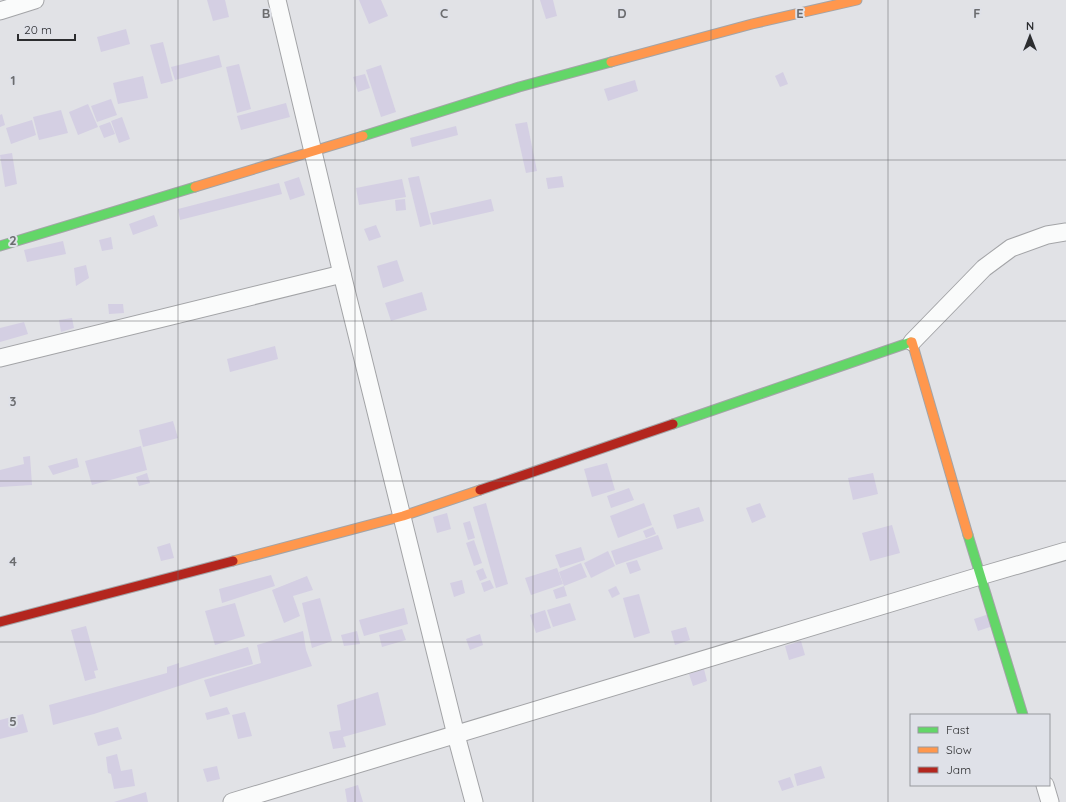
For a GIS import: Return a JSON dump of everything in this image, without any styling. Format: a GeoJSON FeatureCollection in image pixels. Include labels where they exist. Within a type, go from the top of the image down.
{"type":"FeatureCollection","features":[{"type":"Feature","properties":{"kind":"street"},"geometry":{"type":"LineString","coordinates":[[0,11],[35,0]]}},
{"type":"Feature","properties":{"kind":"street"},"geometry":{"type":"LineString","coordinates":[[277,0],[342,274],[456,735],[474,802]]}},
{"type":"Feature","properties":{"kind":"street"},"geometry":{"type":"LineString","coordinates":[[0,246],[314,151],[519,86],[752,24],[857,0]]}},
{"type":"Feature","properties":{"kind":"street"},"geometry":{"type":"LineString","coordinates":[[0,622],[403,516],[912,342],[984,268],[1011,248],[1047,235],[1066,232]]}},
{"type":"Feature","properties":{"kind":"street"},"geometry":{"type":"LineString","coordinates":[[0,358],[342,274]]}},
{"type":"Feature","properties":{"kind":"street"},"geometry":{"type":"LineString","coordinates":[[912,342],[980,576],[1023,714]]}},
{"type":"Feature","properties":{"kind":"street"},"geometry":{"type":"LineString","coordinates":[[243,801],[456,735],[1066,551]]}},
{"type":"Feature","properties":{"kind":"street"},"geometry":{"type":"LineString","coordinates":[[1045,786],[1050,802]]}},
{"type":"Feature","properties":{"kind":"building"},"geometry":{"type":"Polygon","coordinates":[[[207,0],[225,0],[229,17],[213,21],[207,0]]]}},
{"type":"Feature","properties":{"kind":"building"},"geometry":{"type":"Polygon","coordinates":[[[359,0],[381,0],[388,16],[369,24],[359,0]]]}},
{"type":"Feature","properties":{"kind":"building"},"geometry":{"type":"Polygon","coordinates":[[[540,0],[553,0],[557,16],[546,19],[540,0]]]}},
{"type":"Feature","properties":{"kind":"building"},"geometry":{"type":"Polygon","coordinates":[[[126,29],[130,44],[101,52],[97,37],[126,29]]]}},
{"type":"Feature","properties":{"kind":"building"},"geometry":{"type":"Polygon","coordinates":[[[163,42],[173,81],[161,84],[150,45],[163,42]]]}},
{"type":"Feature","properties":{"kind":"building"},"geometry":{"type":"Polygon","coordinates":[[[219,55],[222,67],[175,80],[171,67],[219,55]]]}},
{"type":"Feature","properties":{"kind":"building"},"geometry":{"type":"Polygon","coordinates":[[[239,64],[251,109],[237,113],[226,67],[239,64]]]}},
{"type":"Feature","properties":{"kind":"building"},"geometry":{"type":"Polygon","coordinates":[[[381,65],[396,112],[381,117],[366,70],[381,65]]]}},
{"type":"Feature","properties":{"kind":"building"},"geometry":{"type":"Polygon","coordinates":[[[783,72],[788,84],[780,87],[775,76],[783,72]]]}},
{"type":"Feature","properties":{"kind":"building"},"geometry":{"type":"Polygon","coordinates":[[[365,74],[370,88],[358,92],[353,77],[365,74]]]}},
{"type":"Feature","properties":{"kind":"building"},"geometry":{"type":"Polygon","coordinates":[[[143,76],[148,98],[118,104],[113,83],[143,76]]]}},
{"type":"Feature","properties":{"kind":"building"},"geometry":{"type":"Polygon","coordinates":[[[635,80],[638,91],[608,101],[604,89],[635,80]]]}},
{"type":"Feature","properties":{"kind":"building"},"geometry":{"type":"Polygon","coordinates":[[[111,99],[117,115],[97,122],[91,106],[111,99]]]}},
{"type":"Feature","properties":{"kind":"building"},"geometry":{"type":"Polygon","coordinates":[[[286,103],[290,117],[241,130],[237,116],[286,103]]]}},
{"type":"Feature","properties":{"kind":"building"},"geometry":{"type":"Polygon","coordinates":[[[88,104],[98,127],[78,135],[69,112],[88,104]]]}},
{"type":"Feature","properties":{"kind":"building"},"geometry":{"type":"Polygon","coordinates":[[[61,110],[68,133],[39,140],[33,117],[61,110]]]}},
{"type":"Feature","properties":{"kind":"building"},"geometry":{"type":"Polygon","coordinates":[[[2,114],[5,125],[0,127],[0,115],[2,114]]]}},
{"type":"Feature","properties":{"kind":"building"},"geometry":{"type":"Polygon","coordinates":[[[122,117],[130,139],[119,143],[111,121],[122,117]]]}},
{"type":"Feature","properties":{"kind":"building"},"geometry":{"type":"Polygon","coordinates":[[[32,120],[36,135],[11,144],[6,128],[32,120]]]}},
{"type":"Feature","properties":{"kind":"building"},"geometry":{"type":"Polygon","coordinates":[[[110,122],[115,134],[104,138],[99,126],[110,122]]]}},
{"type":"Feature","properties":{"kind":"building"},"geometry":{"type":"Polygon","coordinates":[[[527,122],[537,171],[526,173],[515,124],[527,122]]]}},
{"type":"Feature","properties":{"kind":"building"},"geometry":{"type":"Polygon","coordinates":[[[456,126],[458,135],[412,147],[410,138],[456,126]]]}},
{"type":"Feature","properties":{"kind":"building"},"geometry":{"type":"Polygon","coordinates":[[[12,153],[17,184],[5,187],[0,155],[12,153]]]}},
{"type":"Feature","properties":{"kind":"building"},"geometry":{"type":"Polygon","coordinates":[[[419,176],[431,224],[420,227],[408,178],[419,176]]]}},
{"type":"Feature","properties":{"kind":"building"},"geometry":{"type":"Polygon","coordinates":[[[562,176],[564,187],[548,189],[546,178],[562,176]]]}},
{"type":"Feature","properties":{"kind":"building"},"geometry":{"type":"Polygon","coordinates":[[[299,177],[305,195],[290,200],[284,182],[299,177]]]}},
{"type":"Feature","properties":{"kind":"building"},"geometry":{"type":"Polygon","coordinates":[[[402,179],[406,197],[359,205],[356,188],[402,179]]]}},
{"type":"Feature","properties":{"kind":"building"},"geometry":{"type":"Polygon","coordinates":[[[279,183],[282,194],[180,220],[178,209],[279,183]]]}},
{"type":"Feature","properties":{"kind":"building"},"geometry":{"type":"Polygon","coordinates":[[[405,199],[406,210],[396,211],[395,200],[405,199]]]}},
{"type":"Feature","properties":{"kind":"building"},"geometry":{"type":"Polygon","coordinates":[[[491,199],[494,211],[433,225],[430,213],[491,199]]]}},
{"type":"Feature","properties":{"kind":"building"},"geometry":{"type":"Polygon","coordinates":[[[154,215],[158,226],[133,235],[129,224],[154,215]]]}},
{"type":"Feature","properties":{"kind":"building"},"geometry":{"type":"Polygon","coordinates":[[[376,225],[381,237],[369,241],[364,229],[376,225]]]}},
{"type":"Feature","properties":{"kind":"building"},"geometry":{"type":"Polygon","coordinates":[[[111,237],[113,249],[102,251],[99,240],[111,237]]]}},
{"type":"Feature","properties":{"kind":"building"},"geometry":{"type":"Polygon","coordinates":[[[63,241],[66,254],[27,262],[24,250],[63,241]]]}},
{"type":"Feature","properties":{"kind":"building"},"geometry":{"type":"Polygon","coordinates":[[[397,260],[404,281],[383,288],[377,266],[397,260]]]}},
{"type":"Feature","properties":{"kind":"building"},"geometry":{"type":"Polygon","coordinates":[[[86,265],[89,278],[76,286],[74,268],[86,265]]]}},
{"type":"Feature","properties":{"kind":"building"},"geometry":{"type":"Polygon","coordinates":[[[422,292],[427,310],[391,321],[385,303],[422,292]]]}},
{"type":"Feature","properties":{"kind":"building"},"geometry":{"type":"Polygon","coordinates":[[[108,304],[123,304],[124,313],[109,314],[108,304]]]}},
{"type":"Feature","properties":{"kind":"building"},"geometry":{"type":"Polygon","coordinates":[[[72,318],[74,328],[61,332],[59,320],[72,318]]]}},
{"type":"Feature","properties":{"kind":"building"},"geometry":{"type":"Polygon","coordinates":[[[24,322],[28,334],[0,342],[0,328],[24,322]]]}},
{"type":"Feature","properties":{"kind":"building"},"geometry":{"type":"Polygon","coordinates":[[[275,346],[278,359],[230,372],[227,359],[275,346]]]}},
{"type":"Feature","properties":{"kind":"building"},"geometry":{"type":"Polygon","coordinates":[[[173,421],[178,438],[143,447],[139,430],[173,421]]]}},
{"type":"Feature","properties":{"kind":"building"},"geometry":{"type":"Polygon","coordinates":[[[141,446],[147,470],[92,485],[85,461],[141,446]]]}},
{"type":"Feature","properties":{"kind":"building"},"geometry":{"type":"Polygon","coordinates":[[[30,456],[32,485],[0,487],[0,470],[24,464],[23,457],[30,456]]]}},
{"type":"Feature","properties":{"kind":"building"},"geometry":{"type":"Polygon","coordinates":[[[77,458],[79,467],[53,475],[48,466],[77,458]]]}},
{"type":"Feature","properties":{"kind":"building"},"geometry":{"type":"Polygon","coordinates":[[[607,463],[615,490],[592,497],[584,469],[607,463]]]}},
{"type":"Feature","properties":{"kind":"building"},"geometry":{"type":"Polygon","coordinates":[[[147,473],[150,483],[139,486],[136,477],[147,473]]]}},
{"type":"Feature","properties":{"kind":"building"},"geometry":{"type":"Polygon","coordinates":[[[873,473],[878,494],[853,500],[848,478],[873,473]]]}},
{"type":"Feature","properties":{"kind":"building"},"geometry":{"type":"Polygon","coordinates":[[[629,488],[634,500],[611,508],[607,496],[629,488]]]}},
{"type":"Feature","properties":{"kind":"building"},"geometry":{"type":"Polygon","coordinates":[[[486,503],[508,584],[496,588],[473,507],[486,503]]]}},
{"type":"Feature","properties":{"kind":"building"},"geometry":{"type":"Polygon","coordinates":[[[644,503],[652,525],[618,538],[610,516],[644,503]]]}},
{"type":"Feature","properties":{"kind":"building"},"geometry":{"type":"Polygon","coordinates":[[[760,503],[766,517],[752,523],[746,508],[760,503]]]}},
{"type":"Feature","properties":{"kind":"building"},"geometry":{"type":"Polygon","coordinates":[[[699,507],[704,521],[677,529],[673,515],[699,507]]]}},
{"type":"Feature","properties":{"kind":"building"},"geometry":{"type":"Polygon","coordinates":[[[447,513],[451,529],[437,533],[433,517],[447,513]]]}},
{"type":"Feature","properties":{"kind":"building"},"geometry":{"type":"Polygon","coordinates":[[[470,521],[475,538],[468,540],[463,523],[470,521]]]}},
{"type":"Feature","properties":{"kind":"building"},"geometry":{"type":"Polygon","coordinates":[[[892,525],[900,553],[870,561],[862,533],[892,525]]]}},
{"type":"Feature","properties":{"kind":"building"},"geometry":{"type":"Polygon","coordinates":[[[653,527],[656,534],[646,538],[643,531],[653,527]]]}},
{"type":"Feature","properties":{"kind":"building"},"geometry":{"type":"Polygon","coordinates":[[[658,535],[663,549],[616,565],[611,551],[658,535]]]}},
{"type":"Feature","properties":{"kind":"building"},"geometry":{"type":"Polygon","coordinates":[[[474,540],[482,563],[474,566],[466,543],[474,540]]]}},
{"type":"Feature","properties":{"kind":"building"},"geometry":{"type":"Polygon","coordinates":[[[170,543],[174,558],[161,561],[157,547],[170,543]]]}},
{"type":"Feature","properties":{"kind":"building"},"geometry":{"type":"Polygon","coordinates":[[[581,547],[585,560],[560,568],[555,555],[581,547]]]}},
{"type":"Feature","properties":{"kind":"building"},"geometry":{"type":"Polygon","coordinates":[[[608,551],[615,566],[591,578],[584,563],[608,551]]]}},
{"type":"Feature","properties":{"kind":"building"},"geometry":{"type":"Polygon","coordinates":[[[637,560],[641,570],[630,574],[626,563],[637,560]]]}},
{"type":"Feature","properties":{"kind":"building"},"geometry":{"type":"Polygon","coordinates":[[[581,563],[587,577],[564,586],[559,572],[581,563]]]}},
{"type":"Feature","properties":{"kind":"building"},"geometry":{"type":"Polygon","coordinates":[[[483,568],[487,578],[480,581],[476,571],[483,568]]]}},
{"type":"Feature","properties":{"kind":"building"},"geometry":{"type":"Polygon","coordinates":[[[557,568],[563,584],[531,595],[525,578],[557,568]]]}},
{"type":"Feature","properties":{"kind":"building"},"geometry":{"type":"Polygon","coordinates":[[[271,575],[275,586],[222,603],[219,589],[271,575]]]}},
{"type":"Feature","properties":{"kind":"building"},"geometry":{"type":"Polygon","coordinates":[[[307,576],[313,590],[293,596],[300,616],[284,623],[272,590],[307,576]]]}},
{"type":"Feature","properties":{"kind":"building"},"geometry":{"type":"Polygon","coordinates":[[[462,580],[465,593],[454,597],[450,583],[462,580]]]}},
{"type":"Feature","properties":{"kind":"building"},"geometry":{"type":"Polygon","coordinates":[[[490,580],[494,588],[484,592],[481,583],[490,580]]]}},
{"type":"Feature","properties":{"kind":"building"},"geometry":{"type":"Polygon","coordinates":[[[564,586],[567,596],[556,599],[553,590],[564,586]]]}},
{"type":"Feature","properties":{"kind":"building"},"geometry":{"type":"Polygon","coordinates":[[[616,586],[620,594],[612,598],[608,590],[616,586]]]}},
{"type":"Feature","properties":{"kind":"building"},"geometry":{"type":"Polygon","coordinates":[[[639,594],[650,633],[634,638],[623,598],[639,594]]]}},
{"type":"Feature","properties":{"kind":"building"},"geometry":{"type":"Polygon","coordinates":[[[320,598],[332,641],[312,648],[302,603],[320,598]]]}},
{"type":"Feature","properties":{"kind":"building"},"geometry":{"type":"Polygon","coordinates":[[[235,603],[245,636],[215,645],[205,611],[235,603]]]}},
{"type":"Feature","properties":{"kind":"building"},"geometry":{"type":"Polygon","coordinates":[[[570,603],[576,620],[553,627],[547,610],[570,603]]]}},
{"type":"Feature","properties":{"kind":"building"},"geometry":{"type":"Polygon","coordinates":[[[404,608],[408,624],[364,636],[359,620],[404,608]]]}},
{"type":"Feature","properties":{"kind":"building"},"geometry":{"type":"Polygon","coordinates":[[[545,610],[551,628],[536,633],[530,615],[545,610]]]}},
{"type":"Feature","properties":{"kind":"building"},"geometry":{"type":"Polygon","coordinates":[[[989,614],[993,626],[978,631],[974,619],[989,614]]]}},
{"type":"Feature","properties":{"kind":"building"},"geometry":{"type":"Polygon","coordinates":[[[86,626],[98,670],[94,671],[96,678],[85,681],[71,630],[86,626]]]}},
{"type":"Feature","properties":{"kind":"building"},"geometry":{"type":"Polygon","coordinates":[[[686,627],[690,640],[675,645],[671,631],[686,627]]]}},
{"type":"Feature","properties":{"kind":"building"},"geometry":{"type":"Polygon","coordinates":[[[402,629],[406,640],[382,647],[379,635],[402,629]]]}},
{"type":"Feature","properties":{"kind":"building"},"geometry":{"type":"Polygon","coordinates":[[[303,631],[306,650],[312,666],[210,697],[204,680],[261,663],[257,645],[303,631]]]}},
{"type":"Feature","properties":{"kind":"building"},"geometry":{"type":"Polygon","coordinates":[[[357,631],[360,644],[344,646],[341,635],[357,631]]]}},
{"type":"Feature","properties":{"kind":"building"},"geometry":{"type":"Polygon","coordinates":[[[480,634],[483,645],[470,650],[466,639],[480,634]]]}},
{"type":"Feature","properties":{"kind":"building"},"geometry":{"type":"Polygon","coordinates":[[[801,641],[805,655],[789,660],[785,646],[801,641]]]}},
{"type":"Feature","properties":{"kind":"building"},"geometry":{"type":"Polygon","coordinates":[[[248,647],[253,664],[203,678],[94,714],[53,725],[49,705],[167,673],[167,667],[179,663],[179,668],[248,647]]]}},
{"type":"Feature","properties":{"kind":"building"},"geometry":{"type":"Polygon","coordinates":[[[704,669],[707,681],[693,686],[689,674],[704,669]]]}},
{"type":"Feature","properties":{"kind":"building"},"geometry":{"type":"Polygon","coordinates":[[[378,692],[386,725],[343,737],[346,747],[333,749],[329,732],[341,730],[337,705],[378,692]]]}},
{"type":"Feature","properties":{"kind":"building"},"geometry":{"type":"Polygon","coordinates":[[[227,707],[230,714],[207,720],[205,713],[227,707]]]}},
{"type":"Feature","properties":{"kind":"building"},"geometry":{"type":"Polygon","coordinates":[[[245,712],[252,736],[238,739],[232,715],[245,712]]]}},
{"type":"Feature","properties":{"kind":"building"},"geometry":{"type":"Polygon","coordinates":[[[23,714],[28,732],[0,739],[0,720],[23,714]]]}},
{"type":"Feature","properties":{"kind":"building"},"geometry":{"type":"Polygon","coordinates":[[[118,727],[122,739],[98,746],[94,733],[118,727]]]}},
{"type":"Feature","properties":{"kind":"building"},"geometry":{"type":"Polygon","coordinates":[[[117,754],[121,771],[132,769],[135,786],[114,789],[111,774],[108,773],[106,757],[117,754]]]}},
{"type":"Feature","properties":{"kind":"building"},"geometry":{"type":"Polygon","coordinates":[[[217,766],[220,779],[207,782],[203,769],[217,766]]]}},
{"type":"Feature","properties":{"kind":"building"},"geometry":{"type":"Polygon","coordinates":[[[821,766],[825,778],[797,786],[794,774],[821,766]]]}},
{"type":"Feature","properties":{"kind":"building"},"geometry":{"type":"Polygon","coordinates":[[[790,777],[794,787],[782,791],[778,781],[790,777]]]}},
{"type":"Feature","properties":{"kind":"building"},"geometry":{"type":"Polygon","coordinates":[[[358,785],[363,802],[347,802],[345,789],[358,785]]]}},
{"type":"Feature","properties":{"kind":"building"},"geometry":{"type":"Polygon","coordinates":[[[146,792],[148,802],[114,802],[146,792]]]}},
{"type":"Feature","properties":{"kind":"traffic: fast"},"geometry":{"type":"LineString","coordinates":[[363,136],[519,87],[611,62]]}},
{"type":"Feature","properties":{"kind":"traffic: fast"},"geometry":{"type":"LineString","coordinates":[[0,246],[195,187]]}},
{"type":"Feature","properties":{"kind":"traffic: fast"},"geometry":{"type":"LineString","coordinates":[[673,424],[911,342]]}},
{"type":"Feature","properties":{"kind":"traffic: fast"},"geometry":{"type":"LineString","coordinates":[[968,535],[1023,714]]}},
{"type":"Feature","properties":{"kind":"traffic: slow"},"geometry":{"type":"LineString","coordinates":[[611,62],[752,24],[857,0]]}},
{"type":"Feature","properties":{"kind":"traffic: slow"},"geometry":{"type":"LineString","coordinates":[[195,187],[363,136]]}},
{"type":"Feature","properties":{"kind":"traffic: slow"},"geometry":{"type":"LineString","coordinates":[[911,342],[968,535]]}},
{"type":"Feature","properties":{"kind":"traffic: slow"},"geometry":{"type":"LineString","coordinates":[[233,561],[403,516],[480,490]]}},
{"type":"Feature","properties":{"kind":"traffic: jam"},"geometry":{"type":"LineString","coordinates":[[480,490],[673,424]]}},
{"type":"Feature","properties":{"kind":"traffic: jam"},"geometry":{"type":"LineString","coordinates":[[0,622],[233,561]]}}]}
